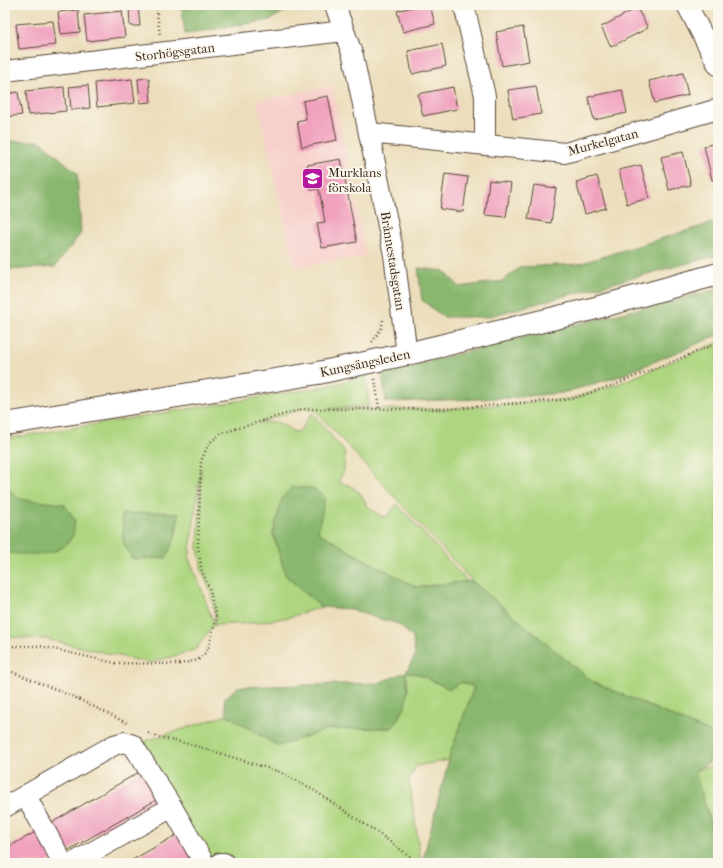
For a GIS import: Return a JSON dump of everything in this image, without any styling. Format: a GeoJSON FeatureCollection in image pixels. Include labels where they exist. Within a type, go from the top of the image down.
{"type":"FeatureCollection","features":[{"type":"Feature","properties":{"kind":"main road","name":"Kungsängsleden"},"geometry":{"type":"LineString","coordinates":[[5,424],[318,373],[407,354],[592,309],[718,274]]}},
{"type":"Feature","properties":{"kind":"street","name":"Brånnestadsgatan"},"geometry":{"type":"LineString","coordinates":[[336,5],[353,56],[369,132],[394,255],[407,354]]}},
{"type":"Feature","properties":{"kind":"street"},"geometry":{"type":"LineString","coordinates":[[464,5],[485,96],[485,145]]}},
{"type":"Feature","properties":{"kind":"street"},"geometry":{"type":"LineString","coordinates":[[687,5],[718,65]]}},
{"type":"Feature","properties":{"kind":"street","name":"Storhögsgatan"},"geometry":{"type":"LineString","coordinates":[[5,71],[163,54],[344,31]]}},
{"type":"Feature","properties":{"kind":"street","name":"Murkelgatan"},"geometry":{"type":"LineString","coordinates":[[369,132],[565,153],[718,109]]}},
{"type":"Feature","properties":{"kind":"street"},"geometry":{"type":"LineString","coordinates":[[5,807],[114,745],[124,742],[133,746],[172,807],[204,863]]}},
{"type":"Feature","properties":{"kind":"street"},"geometry":{"type":"LineString","coordinates":[[26,796],[63,863]]}},
{"type":"Feature","properties":{"kind":"street"},"geometry":{"type":"LineString","coordinates":[[73,863],[172,807]]}},
{"type":"Feature","properties":{"kind":"path"},"geometry":{"type":"LineString","coordinates":[[156,5],[163,54]]}},
{"type":"Feature","properties":{"kind":"path"},"geometry":{"type":"LineString","coordinates":[[5,646],[40,646],[115,663],[180,664],[198,660],[208,650],[216,618],[210,590],[202,571],[198,548],[201,461],[209,443],[222,433],[302,409],[447,408],[572,399],[614,385],[718,343]]}},
{"type":"Feature","properties":{"kind":"path"},"geometry":{"type":"LineString","coordinates":[[5,669],[74,697],[132,725]]}},
{"type":"Feature","properties":{"kind":"path"},"geometry":{"type":"LineString","coordinates":[[145,731],[158,737],[193,745],[280,772],[315,791],[381,835],[419,863]]}},
{"type":"Feature","properties":{"kind":"shaded area","name":"Murklans förskola"},"geometry":{"type":"Polygon","coordinates":[[[333,86],[366,256],[295,268],[257,101],[333,86]]]}},
{"type":"Feature","properties":{"kind":"green space"},"geometry":{"type":"Polygon","coordinates":[[[174,5],[295,5],[270,20],[185,34],[182,9],[174,5]]]}},
{"type":"Feature","properties":{"kind":"green space"},"geometry":{"type":"Polygon","coordinates":[[[5,141],[40,141],[77,173],[81,233],[55,267],[5,270],[5,141]]]}},
{"type":"Feature","properties":{"kind":"green space"},"geometry":{"type":"Polygon","coordinates":[[[718,221],[718,255],[486,317],[443,317],[422,300],[418,268],[444,271],[460,287],[503,281],[520,267],[579,264],[718,221]]]}},
{"type":"Feature","properties":{"kind":"green space"},"geometry":{"type":"Polygon","coordinates":[[[718,289],[718,335],[620,376],[562,393],[506,398],[386,402],[382,373],[718,289]]]}},
{"type":"Feature","properties":{"kind":"green space"},"geometry":{"type":"Polygon","coordinates":[[[718,343],[718,736],[591,681],[472,581],[314,409],[302,409],[258,423],[278,422],[294,432],[300,431],[312,413],[345,452],[344,471],[338,482],[351,486],[360,493],[367,506],[382,517],[389,515],[397,504],[468,582],[416,587],[356,555],[318,532],[277,518],[273,534],[286,576],[321,607],[290,617],[255,623],[214,625],[195,650],[149,663],[46,639],[5,637],[5,439],[323,387],[366,376],[369,406],[326,409],[447,409],[571,399],[615,385],[718,343]],[[201,467],[189,559],[214,624],[216,618],[210,590],[202,571],[198,547],[201,467]]]}},
{"type":"Feature","properties":{"kind":"green space"},"geometry":{"type":"Polygon","coordinates":[[[5,484],[18,499],[64,504],[75,520],[73,535],[68,543],[52,552],[43,554],[5,553],[5,484]]]}},
{"type":"Feature","properties":{"kind":"green space"},"geometry":{"type":"Polygon","coordinates":[[[292,487],[312,488],[325,497],[318,532],[356,555],[416,587],[472,581],[591,681],[718,736],[718,758],[695,771],[718,850],[718,863],[422,863],[451,751],[474,687],[461,682],[450,689],[418,674],[406,672],[415,656],[413,638],[399,624],[350,609],[321,607],[286,576],[273,534],[282,498],[292,487]]]}},
{"type":"Feature","properties":{"kind":"green space"},"geometry":{"type":"Polygon","coordinates":[[[159,512],[179,514],[175,538],[166,558],[132,559],[123,541],[122,514],[159,512]]]}},
{"type":"Feature","properties":{"kind":"green space"},"geometry":{"type":"Polygon","coordinates":[[[406,672],[418,674],[450,689],[461,682],[474,687],[449,760],[416,766],[409,779],[421,863],[204,863],[133,745],[227,715],[278,746],[328,729],[392,728],[408,690],[406,672]]]}},
{"type":"Feature","properties":{"kind":"green space"},"geometry":{"type":"Polygon","coordinates":[[[406,672],[408,690],[405,707],[392,728],[328,729],[278,746],[227,715],[224,699],[238,687],[378,683],[406,672]]]}},
{"type":"Feature","properties":{"kind":"green space"},"geometry":{"type":"Polygon","coordinates":[[[718,764],[718,850],[695,771],[718,764]]]}},
{"type":"Feature","properties":{"kind":"building"},"geometry":{"type":"Polygon","coordinates":[[[129,5],[138,5],[140,26],[130,26],[129,5]]]}},
{"type":"Feature","properties":{"kind":"building"},"geometry":{"type":"Polygon","coordinates":[[[420,5],[430,5],[435,24],[403,32],[397,11],[420,5]]]}},
{"type":"Feature","properties":{"kind":"building"},"geometry":{"type":"Polygon","coordinates":[[[637,8],[648,28],[611,47],[601,27],[637,8]]]}},
{"type":"Feature","properties":{"kind":"building"},"geometry":{"type":"Polygon","coordinates":[[[78,10],[80,32],[61,34],[58,12],[78,10]]]}},
{"type":"Feature","properties":{"kind":"building"},"geometry":{"type":"Polygon","coordinates":[[[122,11],[125,37],[87,41],[84,15],[122,11]]]}},
{"type":"Feature","properties":{"kind":"building"},"geometry":{"type":"Polygon","coordinates":[[[5,18],[9,18],[8,41],[5,40],[5,18]]]}},
{"type":"Feature","properties":{"kind":"building"},"geometry":{"type":"Polygon","coordinates":[[[53,21],[56,45],[19,49],[16,24],[53,21]]]}},
{"type":"Feature","properties":{"kind":"building"},"geometry":{"type":"Polygon","coordinates":[[[523,27],[529,61],[502,66],[496,32],[523,27]]]}},
{"type":"Feature","properties":{"kind":"building"},"geometry":{"type":"Polygon","coordinates":[[[442,44],[446,66],[412,74],[408,51],[442,44]]]}},
{"type":"Feature","properties":{"kind":"building"},"geometry":{"type":"Polygon","coordinates":[[[683,73],[688,95],[655,103],[649,81],[683,73]]]}},
{"type":"Feature","properties":{"kind":"building"},"geometry":{"type":"Polygon","coordinates":[[[149,78],[151,102],[140,103],[138,79],[149,78]]]}},
{"type":"Feature","properties":{"kind":"building"},"geometry":{"type":"Polygon","coordinates":[[[132,79],[135,103],[97,107],[95,83],[132,79]]]}},
{"type":"Feature","properties":{"kind":"building"},"geometry":{"type":"Polygon","coordinates":[[[88,85],[90,108],[71,110],[69,87],[88,85]]]}},
{"type":"Feature","properties":{"kind":"building"},"geometry":{"type":"Polygon","coordinates":[[[536,86],[541,114],[513,119],[508,90],[536,86]]]}},
{"type":"Feature","properties":{"kind":"building"},"geometry":{"type":"Polygon","coordinates":[[[64,87],[66,111],[28,115],[26,91],[64,87]]]}},
{"type":"Feature","properties":{"kind":"building"},"geometry":{"type":"Polygon","coordinates":[[[453,87],[457,109],[423,116],[418,94],[453,87]]]}},
{"type":"Feature","properties":{"kind":"building"},"geometry":{"type":"Polygon","coordinates":[[[622,90],[627,113],[594,120],[588,97],[622,90]]]}},
{"type":"Feature","properties":{"kind":"building"},"geometry":{"type":"Polygon","coordinates":[[[18,92],[22,115],[5,117],[5,94],[18,92]]]}},
{"type":"Feature","properties":{"kind":"building"},"geometry":{"type":"Polygon","coordinates":[[[328,96],[337,140],[302,147],[297,121],[306,119],[303,101],[328,96]]]}},
{"type":"Feature","properties":{"kind":"building"},"geometry":{"type":"Polygon","coordinates":[[[718,143],[718,179],[712,180],[704,146],[718,143]]]}},
{"type":"Feature","properties":{"kind":"building"},"geometry":{"type":"Polygon","coordinates":[[[683,152],[691,185],[669,190],[661,157],[683,152]]]}},
{"type":"Feature","properties":{"kind":"building"},"geometry":{"type":"Polygon","coordinates":[[[341,159],[357,242],[322,248],[317,223],[325,222],[319,189],[311,190],[307,165],[341,159]]]}},
{"type":"Feature","properties":{"kind":"building"},"geometry":{"type":"Polygon","coordinates":[[[641,165],[649,198],[627,204],[619,170],[641,165]]]}},
{"type":"Feature","properties":{"kind":"building"},"geometry":{"type":"Polygon","coordinates":[[[445,174],[468,177],[463,212],[440,209],[445,174]]]}},
{"type":"Feature","properties":{"kind":"building"},"geometry":{"type":"Polygon","coordinates":[[[597,176],[606,208],[585,214],[576,182],[597,176]]]}},
{"type":"Feature","properties":{"kind":"building"},"geometry":{"type":"Polygon","coordinates":[[[489,180],[511,183],[506,217],[485,215],[489,180]]]}},
{"type":"Feature","properties":{"kind":"building"},"geometry":{"type":"Polygon","coordinates":[[[534,185],[556,188],[551,223],[528,219],[534,185]]]}},
{"type":"Feature","properties":{"kind":"building"},"geometry":{"type":"Polygon","coordinates":[[[141,771],[158,799],[67,851],[51,823],[141,771]]]}},
{"type":"Feature","properties":{"kind":"building"},"geometry":{"type":"Polygon","coordinates":[[[37,831],[53,859],[47,863],[5,863],[5,849],[37,831]]]}},
{"type":"Feature","properties":{"kind":"building"},"geometry":{"type":"Polygon","coordinates":[[[178,834],[194,861],[190,863],[127,863],[178,834]]]}},
{"type":"Feature","properties":{"kind":"place","name":"Murklans förskola"},"geometry":{"type":"Point","coordinates":[313,179]}}]}
